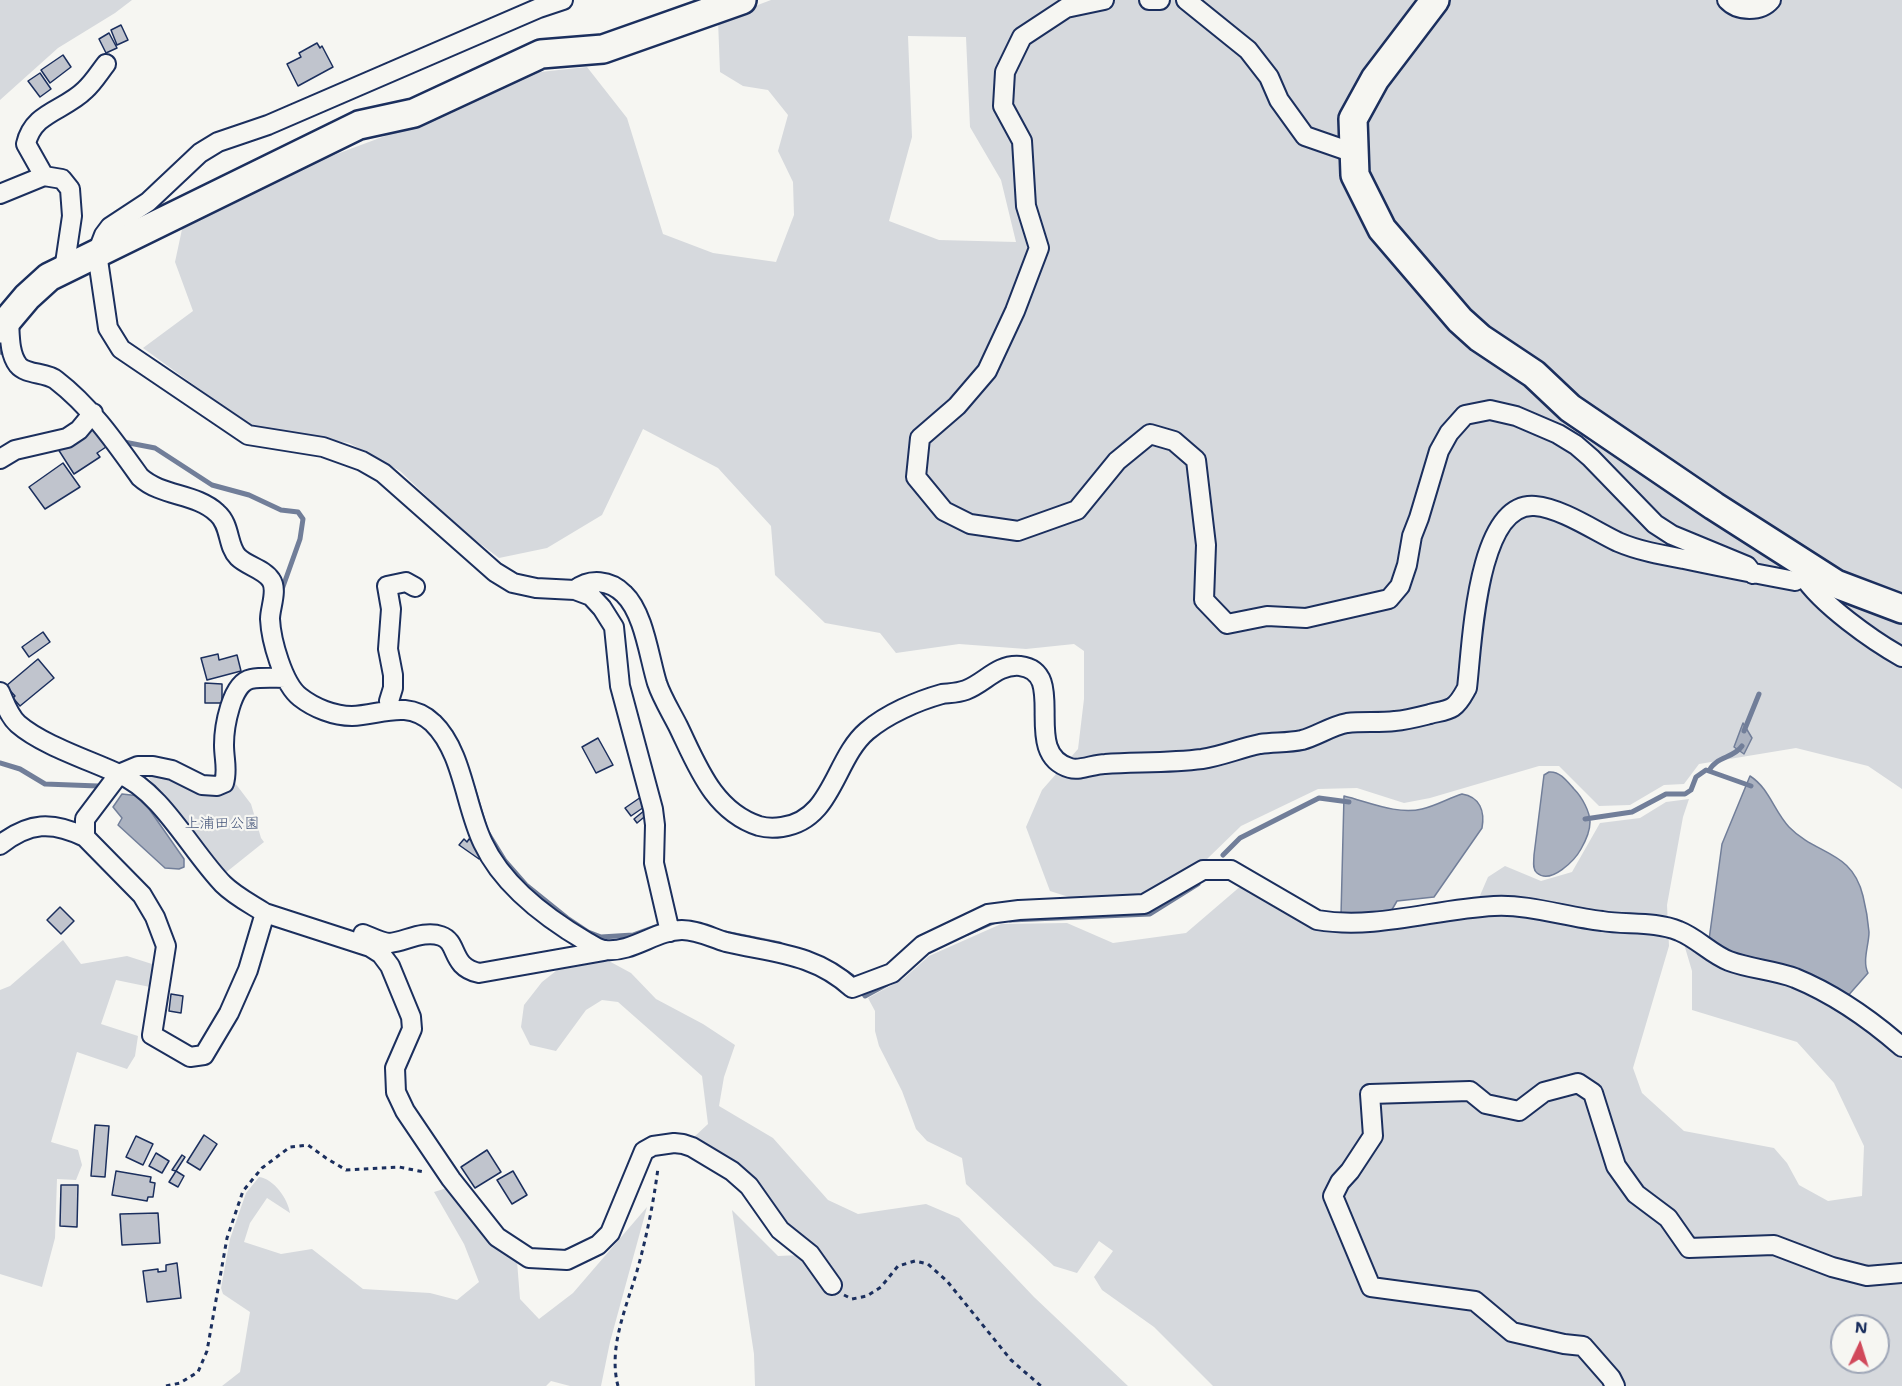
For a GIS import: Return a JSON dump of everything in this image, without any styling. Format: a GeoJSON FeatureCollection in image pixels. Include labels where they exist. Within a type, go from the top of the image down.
{"type":"FeatureCollection","features":[{"type":"Feature","properties":{"kind":"street"},"geometry":{"type":"LineString","coordinates":[[563,0],[539,8],[268,125],[218,142],[200,153],[148,202],[110,227],[97,253],[108,328],[121,349],[248,435],[323,447],[362,461],[383,473],[495,572],[513,583],[536,588],[575,590],[591,596],[602,608],[614,627],[622,694],[653,809],[654,863],[669,926]]}},
{"type":"Feature","properties":{"kind":"street"},"geometry":{"type":"LineString","coordinates":[[604,951],[540,910],[507,880],[483,844],[451,749],[433,723],[415,711],[390,705],[349,716],[331,712],[313,706],[291,689],[285,678],[270,621],[273,587],[271,578],[239,558],[226,523],[210,507],[148,484],[140,477],[93,413],[55,379],[20,368],[4,325],[27,297],[49,277],[359,125],[414,113],[541,54],[603,49],[742,0]]}},
{"type":"Feature","properties":{"kind":"street"},"geometry":{"type":"LineString","coordinates":[[1104,0],[1066,8],[1022,37],[1005,72],[1003,106],[1022,141],[1026,206],[1039,248],[1015,311],[987,371],[957,406],[920,438],[916,477],[944,511],[970,524],[1018,531],[1077,510],[1117,461],[1150,434],[1174,441],[1197,460],[1206,545],[1204,600],[1227,624],[1268,616],[1306,618],[1389,599],[1400,586],[1407,565],[1412,536],[1439,451],[1449,433],[1465,415],[1490,410],[1537,424],[1576,445],[1656,524],[1672,535],[1747,566],[1754,574]]}},
{"type":"Feature","properties":{"kind":"street"},"geometry":{"type":"LineString","coordinates":[[1149,0],[1160,0]]}},
{"type":"Feature","properties":{"kind":"street"},"geometry":{"type":"LineString","coordinates":[[1186,0],[1248,50],[1269,77],[1280,100],[1305,136],[1354,153]]}},
{"type":"Feature","properties":{"kind":"street"},"geometry":{"type":"LineString","coordinates":[[1436,0],[1376,79],[1353,119],[1355,175],[1382,229],[1460,320],[1480,338],[1534,374],[1570,408],[1806,572],[1902,609]]}},
{"type":"Feature","properties":{"kind":"street"},"geometry":{"type":"LineString","coordinates":[[1726,0],[1732,5],[1751,9],[1765,7],[1771,0]]}},
{"type":"Feature","properties":{"kind":"street"},"geometry":{"type":"LineString","coordinates":[[44,176],[26,144],[29,131],[39,121],[84,92],[106,64]]}},
{"type":"Feature","properties":{"kind":"street"},"geometry":{"type":"LineString","coordinates":[[0,194],[44,176],[62,179],[70,189],[72,216],[64,270]]}},
{"type":"Feature","properties":{"kind":"street"},"geometry":{"type":"LineString","coordinates":[[0,459],[15,450],[67,438],[79,430],[93,413]]}},
{"type":"Feature","properties":{"kind":"street"},"geometry":{"type":"LineString","coordinates":[[575,590],[583,583],[597,581],[608,584],[624,594],[634,610],[647,642],[657,685],[707,784],[732,812],[761,827],[775,828],[790,826],[811,815],[826,798],[859,739],[870,729],[919,702],[969,689],[997,671],[1013,666],[1032,669],[1043,684],[1045,734],[1048,746],[1052,755],[1060,763],[1078,769],[1095,764],[1199,759],[1246,747],[1305,739],[1351,722],[1396,721],[1452,708],[1462,698],[1467,688],[1483,564],[1503,522],[1512,512],[1523,507],[1536,506],[1556,512],[1595,528],[1618,542],[1646,551],[1795,581],[1806,572]]}},
{"type":"Feature","properties":{"kind":"street"},"geometry":{"type":"LineString","coordinates":[[1806,572],[1810,587],[1852,622],[1902,657]]}},
{"type":"Feature","properties":{"kind":"street"},"geometry":{"type":"LineString","coordinates":[[390,705],[393,675],[388,648],[391,609],[387,586],[406,582],[415,587]]}},
{"type":"Feature","properties":{"kind":"street"},"geometry":{"type":"LineString","coordinates":[[85,837],[85,819],[119,774],[138,766],[172,770],[202,785],[217,786],[224,783],[227,772],[224,742],[235,693],[241,684],[250,679],[285,678]]}},
{"type":"Feature","properties":{"kind":"street"},"geometry":{"type":"LineString","coordinates":[[0,692],[10,714],[18,724],[40,739],[119,774],[147,791],[225,886],[265,913],[370,947],[381,954],[390,966],[411,1017],[412,1029],[395,1068],[396,1092],[405,1111],[451,1179],[497,1237],[529,1258],[567,1260],[598,1245],[610,1233],[644,1151],[653,1146],[683,1144],[693,1147],[732,1171],[749,1186],[780,1230],[810,1254],[832,1285]]}},
{"type":"Feature","properties":{"kind":"street"},"geometry":{"type":"LineString","coordinates":[[0,845],[24,830],[44,825],[65,827],[85,837],[142,895],[155,917],[166,946],[152,1035],[190,1057],[204,1055],[229,1013],[248,970],[265,913]]}},
{"type":"Feature","properties":{"kind":"street"},"geometry":{"type":"LineString","coordinates":[[332,935],[334,928],[360,933],[387,943],[427,935],[442,936],[448,940],[459,962],[467,971],[479,973],[629,947],[669,926],[706,934],[724,941],[784,953],[826,970],[852,988],[892,973],[923,945],[988,914],[1019,910],[1144,904],[1203,870],[1219,868],[1231,870],[1248,879],[1317,920],[1333,923],[1384,923],[1496,906],[1525,908],[1605,922],[1664,927],[1679,931],[1729,962],[1794,977],[1826,993],[1884,1031],[1902,1047]]}},
{"type":"Feature","properties":{"kind":"street"},"geometry":{"type":"LineString","coordinates":[[1615,1386],[1611,1377],[1583,1346],[1512,1332],[1475,1300],[1371,1287],[1333,1196],[1372,1136],[1370,1094],[1470,1091],[1486,1104],[1519,1111],[1544,1092],[1578,1083],[1593,1093],[1616,1166],[1636,1194],[1668,1218],[1689,1248],[1774,1245],[1832,1267],[1867,1276],[1902,1274]]}},
{"type":"Feature","properties":{"kind":"path"},"geometry":{"type":"LineString","coordinates":[[166,1386],[180,1383],[198,1372],[207,1351],[227,1238],[243,1191],[262,1168],[290,1147],[308,1144],[346,1170],[399,1167],[451,1179]]}},
{"type":"Feature","properties":{"kind":"path"},"geometry":{"type":"LineString","coordinates":[[618,1386],[614,1357],[640,1259],[657,1172],[658,1155],[653,1146]]}},
{"type":"Feature","properties":{"kind":"path"},"geometry":{"type":"LineString","coordinates":[[832,1285],[852,1299],[867,1296],[881,1287],[898,1266],[915,1261],[928,1264],[947,1281],[994,1342],[1041,1386]]}},
{"type":"Feature","properties":{"kind":"green space"},"geometry":{"type":"Polygon","coordinates":[[[0,0],[132,0],[58,48],[0,100],[0,0]]]}},
{"type":"Feature","properties":{"kind":"green space"},"geometry":{"type":"Polygon","coordinates":[[[771,0],[1902,0],[1902,789],[1868,766],[1796,748],[1699,764],[1684,784],[1664,785],[1630,805],[1599,806],[1559,766],[1539,766],[1430,798],[1404,803],[1357,788],[1318,789],[1241,826],[1206,860],[1149,892],[1075,899],[1050,891],[1026,827],[1042,790],[1078,749],[1084,699],[1084,651],[1074,644],[1026,649],[959,644],[896,653],[880,633],[825,623],[775,575],[771,526],[718,468],[643,429],[602,515],[547,548],[499,558],[462,530],[400,471],[349,443],[253,428],[143,348],[193,311],[175,262],[184,220],[302,167],[385,136],[521,74],[587,67],[627,118],[663,234],[713,253],[776,262],[794,215],[793,182],[778,151],[788,115],[768,90],[743,86],[720,72],[718,20],[771,0]],[[908,36],[912,137],[889,221],[939,240],[1016,242],[1001,180],[970,127],[966,37],[908,36]]]}},
{"type":"Feature","properties":{"kind":"green space","name":"上浦田公園"},"geometry":{"type":"Polygon","coordinates":[[[146,773],[232,779],[251,804],[264,842],[224,874],[162,799],[146,773]]]}},
{"type":"Feature","properties":{"kind":"green space"},"geometry":{"type":"Polygon","coordinates":[[[1689,799],[1683,817],[1667,905],[1669,946],[1633,1068],[1642,1093],[1684,1131],[1774,1148],[1787,1163],[1799,1185],[1828,1201],[1862,1196],[1864,1146],[1834,1083],[1797,1042],[1692,1010],[1692,971],[1684,944],[1784,981],[1827,1002],[1891,1046],[1902,1060],[1902,1386],[1213,1386],[1154,1327],[1102,1290],[1094,1277],[1113,1251],[1099,1241],[1077,1273],[1054,1266],[966,1184],[962,1158],[927,1141],[916,1129],[902,1091],[879,1046],[875,1031],[875,1011],[868,998],[903,979],[929,956],[1001,924],[1067,923],[1113,943],[1186,933],[1242,885],[1315,926],[1472,914],[1488,877],[1505,866],[1541,881],[1572,872],[1600,823],[1640,818],[1666,802],[1689,799]]]}},
{"type":"Feature","properties":{"kind":"green space"},"geometry":{"type":"Polygon","coordinates":[[[63,940],[81,964],[127,956],[152,964],[153,974],[150,987],[116,980],[101,1024],[138,1036],[135,1056],[127,1069],[77,1052],[51,1142],[78,1150],[82,1165],[76,1180],[57,1179],[55,1238],[42,1287],[0,1274],[0,990],[10,986],[63,940]]]}},
{"type":"Feature","properties":{"kind":"green space"},"geometry":{"type":"Polygon","coordinates":[[[607,960],[631,973],[656,999],[703,1024],[735,1045],[724,1077],[719,1106],[773,1138],[828,1200],[858,1214],[926,1204],[959,1218],[1034,1297],[1128,1386],[755,1386],[754,1354],[732,1210],[778,1256],[800,1255],[769,1197],[738,1166],[693,1138],[708,1124],[702,1076],[618,1002],[602,1000],[586,1010],[556,1051],[530,1045],[521,1027],[524,1005],[542,982],[561,967],[607,960]]]}},
{"type":"Feature","properties":{"kind":"green space"},"geometry":{"type":"Polygon","coordinates":[[[259,1177],[270,1182],[279,1190],[290,1213],[267,1198],[250,1223],[244,1242],[281,1254],[312,1249],[363,1289],[430,1293],[457,1300],[479,1282],[464,1244],[434,1192],[450,1187],[494,1245],[517,1261],[520,1299],[539,1319],[573,1293],[647,1207],[610,1342],[601,1386],[570,1386],[551,1381],[546,1386],[222,1386],[240,1372],[250,1312],[223,1294],[221,1288],[230,1239],[246,1193],[259,1177]]]}},
{"type":"Feature","properties":{"kind":"shaded area"},"geometry":{"type":"Polygon","coordinates":[[[1743,723],[1752,738],[1744,754],[1734,747],[1743,723]]]}},
{"type":"Feature","properties":{"kind":"shaded area"},"geometry":{"type":"Polygon","coordinates":[[[1549,772],[1560,775],[1577,792],[1587,809],[1590,822],[1584,843],[1574,859],[1555,874],[1543,876],[1534,869],[1534,855],[1544,775],[1549,772]]]}},
{"type":"Feature","properties":{"kind":"shaded area"},"geometry":{"type":"Polygon","coordinates":[[[1750,776],[1767,793],[1789,827],[1811,844],[1842,862],[1858,881],[1869,928],[1866,958],[1868,973],[1846,998],[1823,981],[1804,973],[1715,947],[1709,940],[1722,844],[1750,776]]]}},
{"type":"Feature","properties":{"kind":"shaded area"},"geometry":{"type":"Polygon","coordinates":[[[122,794],[140,796],[184,859],[184,867],[165,868],[118,825],[122,818],[113,807],[122,794]]]}},
{"type":"Feature","properties":{"kind":"shaded area"},"geometry":{"type":"Polygon","coordinates":[[[1462,794],[1473,798],[1480,806],[1483,816],[1482,828],[1434,897],[1397,901],[1390,913],[1341,915],[1344,796],[1383,807],[1412,810],[1427,808],[1462,794]]]}},
{"type":"Feature","properties":{"kind":"building"},"geometry":{"type":"Polygon","coordinates":[[[121,25],[128,40],[117,45],[111,30],[121,25]]]}},
{"type":"Feature","properties":{"kind":"building"},"geometry":{"type":"Polygon","coordinates":[[[109,33],[117,48],[106,53],[99,39],[109,33]]]}},
{"type":"Feature","properties":{"kind":"building"},"geometry":{"type":"Polygon","coordinates":[[[317,43],[320,48],[322,46],[333,67],[298,86],[287,64],[301,57],[299,53],[317,43]]]}},
{"type":"Feature","properties":{"kind":"building"},"geometry":{"type":"Polygon","coordinates":[[[63,55],[71,67],[50,83],[41,70],[63,55]]]}},
{"type":"Feature","properties":{"kind":"building"},"geometry":{"type":"Polygon","coordinates":[[[40,73],[51,89],[40,97],[28,81],[40,73]]]}},
{"type":"Feature","properties":{"kind":"building"},"geometry":{"type":"Polygon","coordinates":[[[95,424],[109,445],[97,453],[100,457],[74,474],[58,449],[95,424]]]}},
{"type":"Feature","properties":{"kind":"building"},"geometry":{"type":"Polygon","coordinates":[[[63,463],[80,487],[45,509],[29,487],[63,463]]]}},
{"type":"Feature","properties":{"kind":"building"},"geometry":{"type":"Polygon","coordinates":[[[43,632],[50,642],[29,657],[22,647],[43,632]]]}},
{"type":"Feature","properties":{"kind":"building"},"geometry":{"type":"Polygon","coordinates":[[[218,654],[219,660],[237,655],[241,671],[207,680],[201,658],[218,654]]]}},
{"type":"Feature","properties":{"kind":"building"},"geometry":{"type":"Polygon","coordinates":[[[38,659],[54,678],[20,706],[6,686],[38,659]]]}},
{"type":"Feature","properties":{"kind":"building"},"geometry":{"type":"Polygon","coordinates":[[[205,683],[222,684],[222,703],[205,703],[205,683]]]}},
{"type":"Feature","properties":{"kind":"building"},"geometry":{"type":"Polygon","coordinates":[[[598,738],[613,765],[596,773],[582,747],[598,738]]]}},
{"type":"Feature","properties":{"kind":"building"},"geometry":{"type":"Polygon","coordinates":[[[641,797],[647,805],[631,816],[625,808],[641,797]]]}},
{"type":"Feature","properties":{"kind":"building"},"geometry":{"type":"Polygon","coordinates":[[[645,810],[649,813],[637,823],[634,819],[645,810]]]}},
{"type":"Feature","properties":{"kind":"building"},"geometry":{"type":"Polygon","coordinates":[[[464,839],[467,842],[469,839],[485,851],[479,859],[459,845],[464,839]]]}},
{"type":"Feature","properties":{"kind":"building"},"geometry":{"type":"Polygon","coordinates":[[[60,907],[74,921],[61,934],[47,920],[60,907]]]}},
{"type":"Feature","properties":{"kind":"building"},"geometry":{"type":"Polygon","coordinates":[[[171,994],[183,996],[181,1013],[169,1011],[171,994]]]}},
{"type":"Feature","properties":{"kind":"building"},"geometry":{"type":"Polygon","coordinates":[[[95,1125],[109,1126],[105,1177],[91,1176],[95,1125]]]}},
{"type":"Feature","properties":{"kind":"building"},"geometry":{"type":"Polygon","coordinates":[[[204,1135],[217,1144],[200,1170],[187,1162],[204,1135]]]}},
{"type":"Feature","properties":{"kind":"building"},"geometry":{"type":"Polygon","coordinates":[[[136,1136],[153,1144],[143,1165],[126,1157],[136,1136]]]}},
{"type":"Feature","properties":{"kind":"building"},"geometry":{"type":"Polygon","coordinates":[[[487,1150],[501,1172],[475,1188],[461,1167],[487,1150]]]}},
{"type":"Feature","properties":{"kind":"building"},"geometry":{"type":"Polygon","coordinates":[[[156,1153],[169,1161],[162,1173],[149,1166],[156,1153]]]}},
{"type":"Feature","properties":{"kind":"building"},"geometry":{"type":"Polygon","coordinates":[[[182,1155],[185,1157],[176,1171],[172,1170],[182,1155]]]}},
{"type":"Feature","properties":{"kind":"building"},"geometry":{"type":"Polygon","coordinates":[[[116,1171],[151,1177],[150,1182],[155,1183],[153,1197],[148,1197],[147,1201],[112,1195],[116,1171]]]}},
{"type":"Feature","properties":{"kind":"building"},"geometry":{"type":"Polygon","coordinates":[[[176,1171],[184,1176],[178,1187],[169,1182],[176,1171]]]}},
{"type":"Feature","properties":{"kind":"building"},"geometry":{"type":"Polygon","coordinates":[[[513,1171],[527,1195],[512,1204],[497,1180],[513,1171]]]}},
{"type":"Feature","properties":{"kind":"building"},"geometry":{"type":"Polygon","coordinates":[[[61,1185],[78,1185],[77,1227],[60,1226],[61,1185]]]}},
{"type":"Feature","properties":{"kind":"building"},"geometry":{"type":"Polygon","coordinates":[[[158,1213],[160,1243],[122,1245],[120,1214],[158,1213]]]}},
{"type":"Feature","properties":{"kind":"building"},"geometry":{"type":"Polygon","coordinates":[[[177,1263],[181,1298],[147,1302],[143,1271],[158,1269],[158,1272],[166,1271],[166,1265],[177,1263]]]}},
{"type":"Feature","properties":{"kind":"waterway"},"geometry":{"type":"LineString","coordinates":[[0,352],[10,355]]}},
{"type":"Feature","properties":{"kind":"waterway"},"geometry":{"type":"LineString","coordinates":[[122,440],[155,448],[212,485],[249,495],[281,510],[298,512],[303,519],[300,539],[280,595]]}},
{"type":"Feature","properties":{"kind":"waterway"},"geometry":{"type":"LineString","coordinates":[[1744,731],[1759,694]]}},
{"type":"Feature","properties":{"kind":"waterway"},"geometry":{"type":"LineString","coordinates":[[1709,771],[1712,766],[1742,746]]}},
{"type":"Feature","properties":{"kind":"waterway"},"geometry":{"type":"LineString","coordinates":[[0,763],[20,769],[45,784],[98,786]]}},
{"type":"Feature","properties":{"kind":"waterway"},"geometry":{"type":"LineString","coordinates":[[1585,819],[1632,812],[1666,794],[1685,794],[1691,790],[1696,777],[1706,770],[1751,786]]}},
{"type":"Feature","properties":{"kind":"waterway"},"geometry":{"type":"LineString","coordinates":[[473,787],[486,830],[505,861],[526,885],[567,918],[588,932],[601,937],[633,935],[666,923]]}},
{"type":"Feature","properties":{"kind":"waterway"},"geometry":{"type":"LineString","coordinates":[[1223,855],[1240,838],[1319,798],[1349,802]]}},
{"type":"Feature","properties":{"kind":"waterway"},"geometry":{"type":"LineString","coordinates":[[1010,920],[1150,914],[1198,884]]}},
{"type":"Feature","properties":{"kind":"waterway"},"geometry":{"type":"LineString","coordinates":[[968,933],[998,920]]}},
{"type":"Feature","properties":{"kind":"waterway"},"geometry":{"type":"LineString","coordinates":[[725,933],[780,944]]}},
{"type":"Feature","properties":{"kind":"waterway"},"geometry":{"type":"LineString","coordinates":[[844,971],[852,976],[865,996],[887,984]]}}]}
